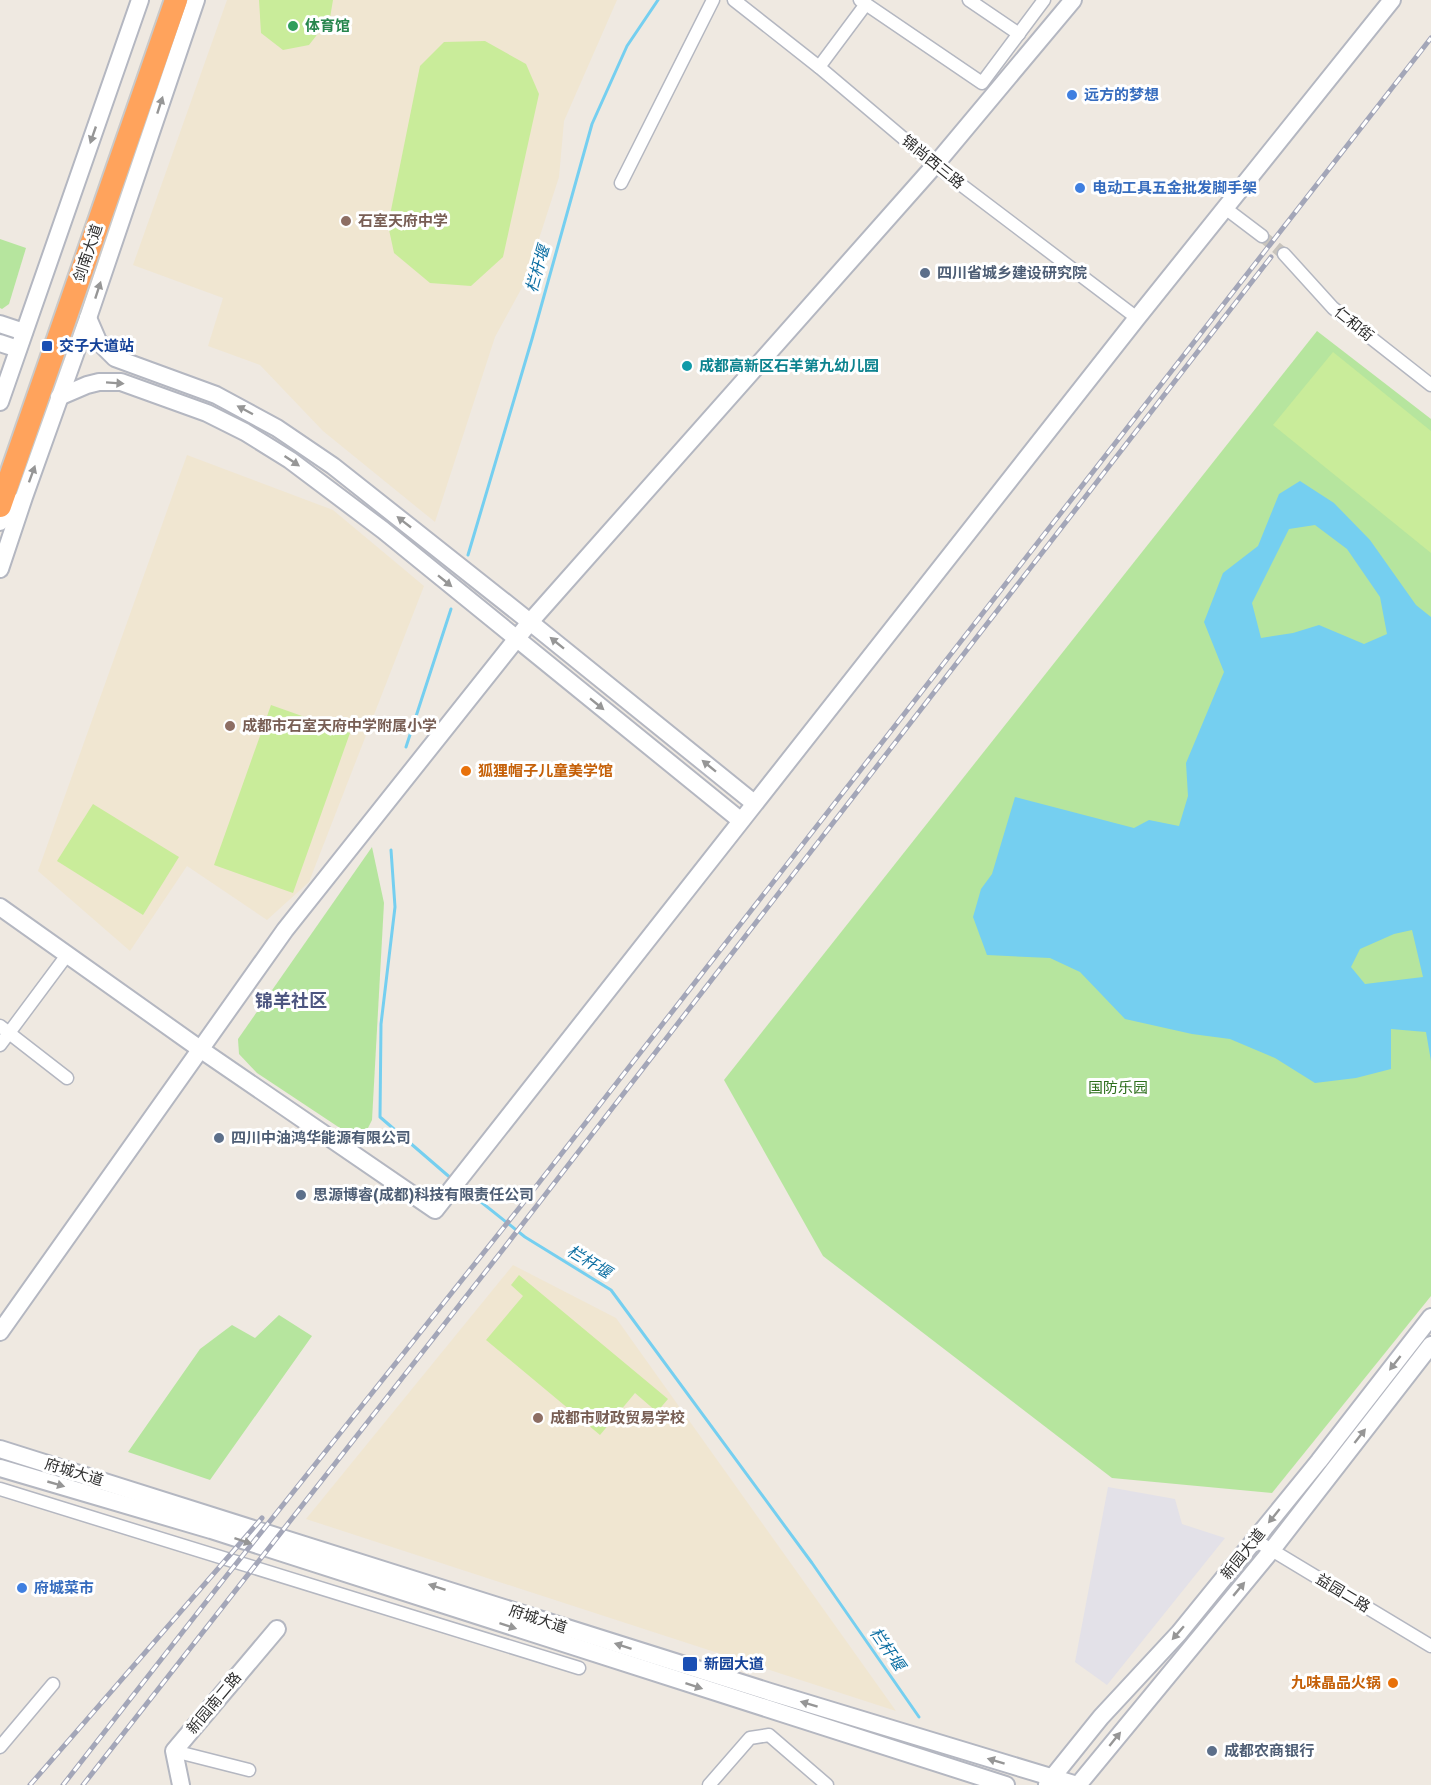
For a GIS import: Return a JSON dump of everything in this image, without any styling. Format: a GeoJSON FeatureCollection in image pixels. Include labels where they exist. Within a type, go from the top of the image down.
{"type":"FeatureCollection","features":[{"type":"Feature","properties":{"kind":"highway","name":"剑南大道"},"geometry":{"type":"LineString","coordinates":[[0,462],[162,0]]}},
{"type":"Feature","properties":{"kind":"highway","name":"剑南大道"},"geometry":{"type":"LineString","coordinates":[[0,506],[176,0]]}},
{"type":"Feature","properties":{"kind":"street"},"geometry":{"type":"LineString","coordinates":[[0,402],[140,0]]}},
{"type":"Feature","properties":{"kind":"street"},"geometry":{"type":"LineString","coordinates":[[0,569],[196,0]]}},
{"type":"Feature","properties":{"kind":"street"},"geometry":{"type":"LineString","coordinates":[[621,183],[713,0]]}},
{"type":"Feature","properties":{"kind":"street","name":"锦尚西三路"},"geometry":{"type":"LineString","coordinates":[[734,0],[819,67],[935,165],[1137,318]]}},
{"type":"Feature","properties":{"kind":"street"},"geometry":{"type":"LineString","coordinates":[[969,0],[1019,34]]}},
{"type":"Feature","properties":{"kind":"street"},"geometry":{"type":"LineString","coordinates":[[819,67],[863,2],[982,83],[1044,0]]}},
{"type":"Feature","properties":{"kind":"street"},"geometry":{"type":"LineString","coordinates":[[0,1332],[285,930],[530,622],[935,165],[1073,0]]}},
{"type":"Feature","properties":{"kind":"street"},"geometry":{"type":"LineString","coordinates":[[0,907],[200,1049],[435,1210],[1137,318],[1392,0]]}},
{"type":"Feature","properties":{"kind":"street"},"geometry":{"type":"LineString","coordinates":[[1225,208],[1262,236]]}},
{"type":"Feature","properties":{"kind":"street","name":"仁和街"},"geometry":{"type":"LineString","coordinates":[[1284,254],[1333,308],[1431,385]]}},
{"type":"Feature","properties":{"kind":"street"},"geometry":{"type":"LineString","coordinates":[[88,318],[98,341],[115,358],[216,395],[277,428],[333,466],[754,803]]}},
{"type":"Feature","properties":{"kind":"street"},"geometry":{"type":"LineString","coordinates":[[0,324],[24,332]]}},
{"type":"Feature","properties":{"kind":"street"},"geometry":{"type":"LineString","coordinates":[[0,343],[18,349]]}},
{"type":"Feature","properties":{"kind":"street"},"geometry":{"type":"LineString","coordinates":[[59,397],[93,384],[121,382],[207,414],[245,432],[313,476],[741,820]]}},
{"type":"Feature","properties":{"kind":"street"},"geometry":{"type":"LineString","coordinates":[[0,522],[24,497]]}},
{"type":"Feature","properties":{"kind":"street"},"geometry":{"type":"LineString","coordinates":[[0,1045],[4,1029],[67,955]]}},
{"type":"Feature","properties":{"kind":"street"},"geometry":{"type":"LineString","coordinates":[[4,1029],[67,1078]]}},
{"type":"Feature","properties":{"kind":"street","name":"新园大道"},"geometry":{"type":"LineString","coordinates":[[1049,1781],[1101,1717],[1179,1633],[1431,1317]]}},
{"type":"Feature","properties":{"kind":"street","name":"新园大道"},"geometry":{"type":"LineString","coordinates":[[1078,1785],[1271,1551],[1431,1345]]}},
{"type":"Feature","properties":{"kind":"street","name":"府城大道"},"geometry":{"type":"LineString","coordinates":[[0,1449],[1049,1781],[1078,1785]]}},
{"type":"Feature","properties":{"kind":"street","name":"府城大道"},"geometry":{"type":"LineString","coordinates":[[0,1468],[210,1530],[1006,1785]]}},
{"type":"Feature","properties":{"kind":"street"},"geometry":{"type":"LineString","coordinates":[[0,1489],[579,1668]]}},
{"type":"Feature","properties":{"kind":"street","name":"益园二路"},"geometry":{"type":"LineString","coordinates":[[1255,1540],[1431,1646]]}},
{"type":"Feature","properties":{"kind":"street","name":"新园南二路"},"geometry":{"type":"LineString","coordinates":[[174,1750],[277,1629]]}},
{"type":"Feature","properties":{"kind":"street"},"geometry":{"type":"LineString","coordinates":[[0,1747],[53,1684]]}},
{"type":"Feature","properties":{"kind":"street"},"geometry":{"type":"LineString","coordinates":[[709,1785],[750,1738],[769,1735],[827,1785]]}},
{"type":"Feature","properties":{"kind":"street"},"geometry":{"type":"LineString","coordinates":[[181,1785],[174,1750],[249,1770]]}},
{"type":"Feature","properties":{"kind":"shaded area","name":"石室天府中学"},"geometry":{"type":"Polygon","coordinates":[[[227,0],[617,0],[564,121],[559,177],[525,282],[495,337],[435,522],[323,431],[260,365],[208,346],[223,298],[133,265],[227,0]]]}},
{"type":"Feature","properties":{"kind":"shaded area","name":"成都市石室天府中学附属小学"},"geometry":{"type":"Polygon","coordinates":[[[187,455],[333,510],[424,586],[309,882],[267,920],[187,866],[130,951],[38,871],[187,455]]]}},
{"type":"Feature","properties":{"kind":"shaded area","name":"成都市财政贸易学校"},"geometry":{"type":"Polygon","coordinates":[[[513,1265],[616,1318],[896,1711],[306,1519],[513,1265]]]}},
{"type":"Feature","properties":{"kind":"shaded area"},"geometry":{"type":"Polygon","coordinates":[[[1108,1487],[1175,1499],[1182,1524],[1225,1538],[1107,1685],[1075,1662],[1108,1487]]]}},
{"type":"Feature","properties":{"kind":"green space","name":"体育馆"},"geometry":{"type":"Polygon","coordinates":[[[259,0],[333,0],[330,18],[309,45],[283,50],[261,33],[259,0]]]}},
{"type":"Feature","properties":{"kind":"green space"},"geometry":{"type":"Polygon","coordinates":[[[485,41],[526,64],[539,94],[503,257],[471,286],[430,283],[394,253],[388,225],[420,66],[444,42],[485,41]]]}},
{"type":"Feature","properties":{"kind":"green space"},"geometry":{"type":"Polygon","coordinates":[[[0,239],[26,248],[9,304],[2,309],[0,308],[0,239]]]}},
{"type":"Feature","properties":{"kind":"green space","name":"国防乐园"},"geometry":{"type":"Polygon","coordinates":[[[1317,331],[1431,419],[1431,1296],[1272,1493],[1112,1478],[823,1256],[724,1080],[1317,331]]]}},
{"type":"Feature","properties":{"kind":"green space"},"geometry":{"type":"Polygon","coordinates":[[[1333,352],[1431,431],[1431,553],[1273,425],[1333,352]]]}},
{"type":"Feature","properties":{"kind":"green space"},"geometry":{"type":"Polygon","coordinates":[[[271,705],[350,733],[293,893],[214,865],[271,705]]]}},
{"type":"Feature","properties":{"kind":"green space"},"geometry":{"type":"Polygon","coordinates":[[[93,804],[179,857],[143,915],[57,861],[93,804]]]}},
{"type":"Feature","properties":{"kind":"green space"},"geometry":{"type":"Polygon","coordinates":[[[372,847],[384,903],[372,1120],[361,1142],[257,1073],[239,1054],[238,1039],[372,847]]]}},
{"type":"Feature","properties":{"kind":"green space"},"geometry":{"type":"Polygon","coordinates":[[[519,1275],[668,1399],[657,1412],[635,1393],[600,1435],[486,1340],[523,1296],[511,1285],[519,1275]]]}},
{"type":"Feature","properties":{"kind":"green space"},"geometry":{"type":"Polygon","coordinates":[[[279,1315],[312,1336],[210,1480],[128,1452],[200,1349],[232,1325],[255,1338],[279,1315]]]}},
{"type":"Feature","properties":{"kind":"water"},"geometry":{"type":"Polygon","coordinates":[[[1300,481],[1334,503],[1370,540],[1416,605],[1431,617],[1431,1061],[1426,1032],[1391,1029],[1391,1069],[1356,1078],[1315,1083],[1275,1058],[1230,1039],[1192,1034],[1125,1019],[1080,972],[1050,958],[987,955],[973,917],[981,889],[992,874],[1015,797],[1134,828],[1149,820],[1179,826],[1188,796],[1186,763],[1224,672],[1204,622],[1223,573],[1258,546],[1279,494],[1300,481]],[[1315,525],[1289,529],[1252,603],[1261,638],[1293,633],[1319,625],[1364,644],[1387,634],[1380,597],[1347,549],[1315,525]],[[1412,930],[1394,934],[1360,949],[1351,967],[1365,984],[1423,977],[1412,930]]]}},
{"type":"Feature","properties":{"kind":"waterway","name":"栏杆堰"},"geometry":{"type":"LineString","coordinates":[[468,555],[592,124],[627,46],[658,0]]}},
{"type":"Feature","properties":{"kind":"waterway","name":"栏杆堰"},"geometry":{"type":"LineString","coordinates":[[406,747],[451,609]]}},
{"type":"Feature","properties":{"kind":"waterway","name":"栏杆堰"},"geometry":{"type":"LineString","coordinates":[[391,850],[395,907],[381,1024],[380,1117],[453,1180]]}},
{"type":"Feature","properties":{"kind":"waterway","name":"栏杆堰"},"geometry":{"type":"LineString","coordinates":[[461,1186],[525,1237],[611,1290],[812,1563],[919,1717]]}},
{"type":"Feature","properties":{"kind":"tunnel"},"geometry":{"type":"LineString","coordinates":[[1262,236],[1284,254]]}},
{"type":"Feature","properties":{"kind":"railway"},"geometry":{"type":"LineString","coordinates":[[63,1785],[520,1207],[1431,38]]}},
{"type":"Feature","properties":{"kind":"railway"},"geometry":{"type":"LineString","coordinates":[[83,1785],[501,1252],[1271,257]]}},
{"type":"Feature","properties":{"kind":"railway"},"geometry":{"type":"LineString","coordinates":[[30,1785],[262,1518]]}},
{"type":"Feature","properties":{"kind":"place","name":"体育馆"},"geometry":{"type":"Point","coordinates":[293,26]}},
{"type":"Feature","properties":{"kind":"place","name":"远方的梦想"},"geometry":{"type":"Point","coordinates":[1072,95]}},
{"type":"Feature","properties":{"kind":"place","name":"电动工具五金批发脚手架"},"geometry":{"type":"Point","coordinates":[1080,188]}},
{"type":"Feature","properties":{"kind":"place","name":"石室天府中学"},"geometry":{"type":"Point","coordinates":[346,221]}},
{"type":"Feature","properties":{"kind":"place","name":"四川省城乡建设研究院"},"geometry":{"type":"Point","coordinates":[925,273]}},
{"type":"Feature","properties":{"kind":"place","name":"交子大道站"},"geometry":{"type":"Point","coordinates":[47,346]}},
{"type":"Feature","properties":{"kind":"place","name":"成都高新区石羊第九幼儿园"},"geometry":{"type":"Point","coordinates":[687,366]}},
{"type":"Feature","properties":{"kind":"place","name":"成都市石室天府中学附属小学"},"geometry":{"type":"Point","coordinates":[230,726]}},
{"type":"Feature","properties":{"kind":"place","name":"狐狸帽子儿童美学馆"},"geometry":{"type":"Point","coordinates":[466,771]}},
{"type":"Feature","properties":{"kind":"place","name":"四川中油鸿华能源有限公司"},"geometry":{"type":"Point","coordinates":[219,1138]}},
{"type":"Feature","properties":{"kind":"place","name":"思源博睿(成都)科技有限责任公司"},"geometry":{"type":"Point","coordinates":[301,1195]}},
{"type":"Feature","properties":{"kind":"place","name":"成都市财政贸易学校"},"geometry":{"type":"Point","coordinates":[538,1418]}},
{"type":"Feature","properties":{"kind":"place","name":"府城菜市"},"geometry":{"type":"Point","coordinates":[22,1588]}},
{"type":"Feature","properties":{"kind":"place","name":"新园大道"},"geometry":{"type":"Point","coordinates":[690,1664]}},
{"type":"Feature","properties":{"kind":"place","name":"九味晶品火锅"},"geometry":{"type":"Point","coordinates":[1393,1683]}},
{"type":"Feature","properties":{"kind":"place","name":"成都农商银行"},"geometry":{"type":"Point","coordinates":[1212,1751]}},
{"type":"Feature","properties":{"kind":"district","name":"锦羊社区"},"geometry":{"type":"Point","coordinates":[291,1001]}}]}
